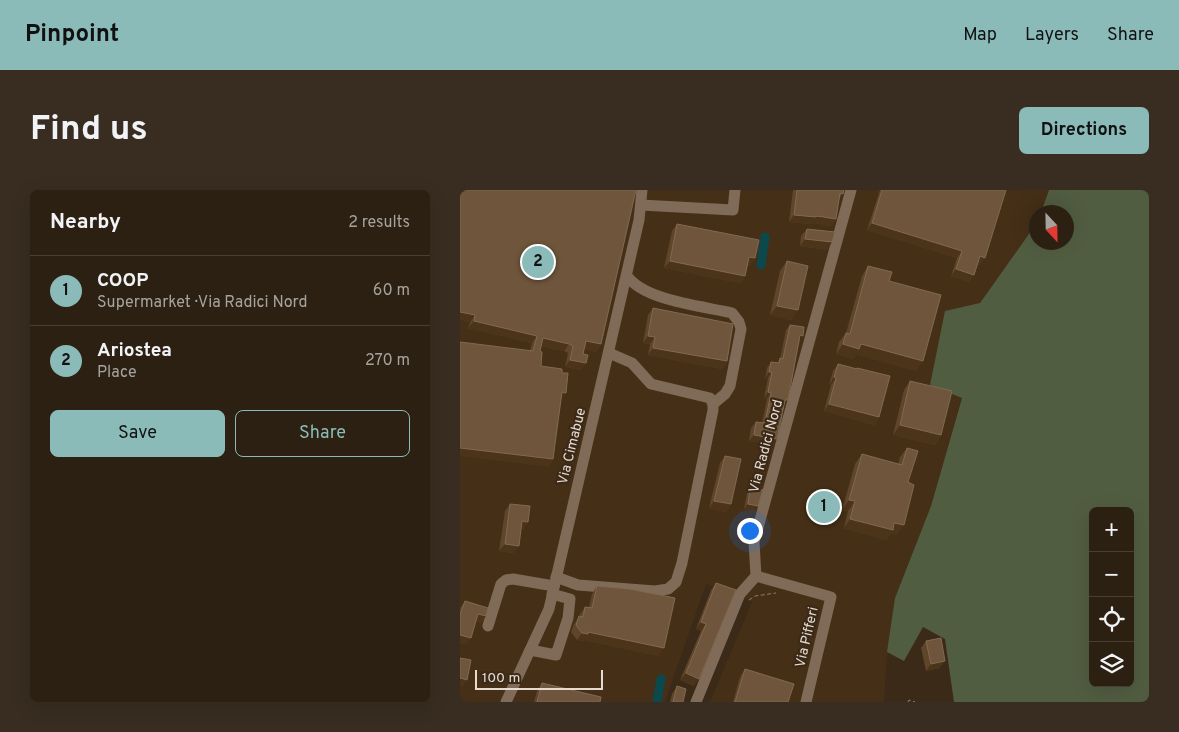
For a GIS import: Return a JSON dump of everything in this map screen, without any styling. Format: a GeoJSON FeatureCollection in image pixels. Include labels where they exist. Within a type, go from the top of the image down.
{"type":"FeatureCollection","features":[{"type":"Feature","properties":{"kind":"street","name":"Via Cimabue"},"geometry":{"type":"LineString","coordinates":[[506,702],[549,609],[627,276],[639,220],[642,190]]}},
{"type":"Feature","properties":{"kind":"street"},"geometry":{"type":"LineString","coordinates":[[641,205],[733,210],[735,190]]}},
{"type":"Feature","properties":{"kind":"street","name":"Via Radici Nord"},"geometry":{"type":"LineString","coordinates":[[756,576],[754,542],[851,190]]}},
{"type":"Feature","properties":{"kind":"street"},"geometry":{"type":"LineString","coordinates":[[627,276],[631,283],[650,295],[732,313],[740,322],[741,330],[730,386],[725,394],[712,404]]}},
{"type":"Feature","properties":{"kind":"street"},"geometry":{"type":"LineString","coordinates":[[488,626],[501,584],[506,580],[554,586],[578,585],[649,592],[668,589],[676,582],[684,554],[713,410],[712,404],[710,398],[651,384],[632,363],[609,354]]}},
{"type":"Feature","properties":{"kind":"street"},"geometry":{"type":"LineString","coordinates":[[696,702],[740,594],[756,576]]}},
{"type":"Feature","properties":{"kind":"street","name":"Via Pifferi"},"geometry":{"type":"LineString","coordinates":[[756,576],[831,597],[806,702]]}},
{"type":"Feature","properties":{"kind":"street"},"geometry":{"type":"LineString","coordinates":[[530,650],[556,655],[568,618],[570,599],[554,586]]}},
{"type":"Feature","properties":{"kind":"path"},"geometry":{"type":"LineString","coordinates":[[744,602],[755,596],[782,592],[784,584]]}},
{"type":"Feature","properties":{"kind":"path"},"geometry":{"type":"LineString","coordinates":[[908,702],[909,700],[915,702]]}},
{"type":"Feature","properties":{"kind":"shaded area"},"geometry":{"type":"Polygon","coordinates":[[[460,190],[1049,190],[1044,205],[1029,205],[1029,234],[980,303],[962,397],[931,506],[895,598],[886,666],[884,702],[710,702],[752,602],[706,584],[665,702],[460,702],[460,190]]]}},
{"type":"Feature","properties":{"kind":"green space"},"geometry":{"type":"Polygon","coordinates":[[[1049,190],[1149,190],[1149,702],[954,702],[945,639],[923,627],[904,661],[887,652],[895,598],[931,506],[962,398],[930,385],[945,311],[980,303],[1029,234],[1029,250],[1074,250],[1074,205],[1044,205],[1049,190]]]}},
{"type":"Feature","properties":{"kind":"building"},"geometry":{"type":"Polygon","coordinates":[[[460,190],[636,190],[601,344],[586,341],[583,354],[588,355],[586,363],[570,360],[573,346],[543,338],[540,351],[542,352],[541,366],[562,369],[562,373],[568,373],[566,393],[562,392],[553,459],[460,448],[460,342],[533,351],[537,336],[474,321],[475,315],[460,312],[460,190]]]}},
{"type":"Feature","properties":{"kind":"building"},"geometry":{"type":"Polygon","coordinates":[[[797,190],[844,190],[843,194],[840,193],[836,219],[794,215],[797,190]]]}},
{"type":"Feature","properties":{"kind":"building"},"geometry":{"type":"Polygon","coordinates":[[[882,190],[1006,190],[985,258],[980,256],[974,275],[956,269],[962,251],[872,223],[882,190]]]}},
{"type":"Feature","properties":{"kind":"building"},"geometry":{"type":"Polygon","coordinates":[[[677,224],[759,240],[755,258],[749,257],[745,276],[670,261],[677,224]]]}},
{"type":"Feature","properties":{"kind":"building"},"geometry":{"type":"Polygon","coordinates":[[[807,229],[835,232],[832,242],[805,239],[807,229]]]}},
{"type":"Feature","properties":{"kind":"building"},"geometry":{"type":"Polygon","coordinates":[[[787,261],[808,266],[798,310],[777,306],[787,261]]]}},
{"type":"Feature","properties":{"kind":"building"},"geometry":{"type":"Polygon","coordinates":[[[868,266],[892,272],[889,281],[941,295],[923,361],[861,344],[859,349],[843,344],[846,333],[850,334],[868,266]]]}},
{"type":"Feature","properties":{"kind":"building"},"geometry":{"type":"Polygon","coordinates":[[[653,308],[733,324],[727,361],[653,348],[655,337],[648,336],[653,308]]]}},
{"type":"Feature","properties":{"kind":"building"},"geometry":{"type":"Polygon","coordinates":[[[790,325],[804,327],[803,336],[800,335],[788,400],[785,400],[777,439],[754,435],[756,422],[765,423],[771,393],[768,392],[772,372],[769,372],[771,362],[779,363],[780,358],[783,359],[790,325]]]}},
{"type":"Feature","properties":{"kind":"building"},"geometry":{"type":"Polygon","coordinates":[[[838,364],[890,376],[879,417],[829,404],[838,364]]]}},
{"type":"Feature","properties":{"kind":"building"},"geometry":{"type":"Polygon","coordinates":[[[910,381],[952,391],[941,435],[900,425],[910,381]]]}},
{"type":"Feature","properties":{"kind":"building"},"geometry":{"type":"Polygon","coordinates":[[[907,448],[918,451],[908,482],[914,485],[904,525],[894,523],[893,530],[850,519],[855,501],[849,500],[862,454],[902,465],[907,448]]]}},
{"type":"Feature","properties":{"kind":"building"},"geometry":{"type":"Polygon","coordinates":[[[725,456],[741,459],[731,504],[714,501],[725,456]]]}},
{"type":"Feature","properties":{"kind":"building"},"geometry":{"type":"Polygon","coordinates":[[[750,488],[763,490],[758,506],[748,504],[750,488]]]}},
{"type":"Feature","properties":{"kind":"building"},"geometry":{"type":"Polygon","coordinates":[[[510,504],[530,506],[528,522],[522,521],[519,546],[505,544],[510,504]]]}},
{"type":"Feature","properties":{"kind":"building"},"geometry":{"type":"Polygon","coordinates":[[[716,583],[736,590],[699,679],[686,673],[706,624],[701,622],[716,583]]]}},
{"type":"Feature","properties":{"kind":"building"},"geometry":{"type":"Polygon","coordinates":[[[597,586],[630,589],[675,598],[664,648],[588,632],[588,634],[582,633],[576,625],[579,616],[583,617],[585,607],[592,608],[597,586]]]}},
{"type":"Feature","properties":{"kind":"building"},"geometry":{"type":"Polygon","coordinates":[[[465,601],[488,608],[486,616],[478,614],[471,638],[460,635],[460,615],[465,601]]]}},
{"type":"Feature","properties":{"kind":"building"},"geometry":{"type":"Polygon","coordinates":[[[941,638],[945,661],[931,664],[926,641],[941,638]]]}},
{"type":"Feature","properties":{"kind":"building"},"geometry":{"type":"Polygon","coordinates":[[[460,658],[471,660],[467,680],[460,678],[460,658]]]}},
{"type":"Feature","properties":{"kind":"building"},"geometry":{"type":"Polygon","coordinates":[[[745,669],[794,684],[788,702],[735,702],[745,669]]]}},
{"type":"Feature","properties":{"kind":"building"},"geometry":{"type":"Polygon","coordinates":[[[542,683],[601,697],[600,702],[537,702],[542,683]]]}},
{"type":"Feature","properties":{"kind":"building"},"geometry":{"type":"Polygon","coordinates":[[[677,686],[686,689],[683,702],[673,702],[677,686]]]}},
{"type":"Feature","properties":{"kind":"waterway"},"geometry":{"type":"LineString","coordinates":[[761,265],[765,237]]}},
{"type":"Feature","properties":{"kind":"waterway"},"geometry":{"type":"LineString","coordinates":[[657,702],[661,679]]}},
{"type":"Feature","properties":{"kind":"place","name":"Ariostea"},"geometry":{"type":"Point","coordinates":[538,262]}},
{"type":"Feature","properties":{"kind":"place","name":"COOP"},"geometry":{"type":"Point","coordinates":[824,507]}}]}
